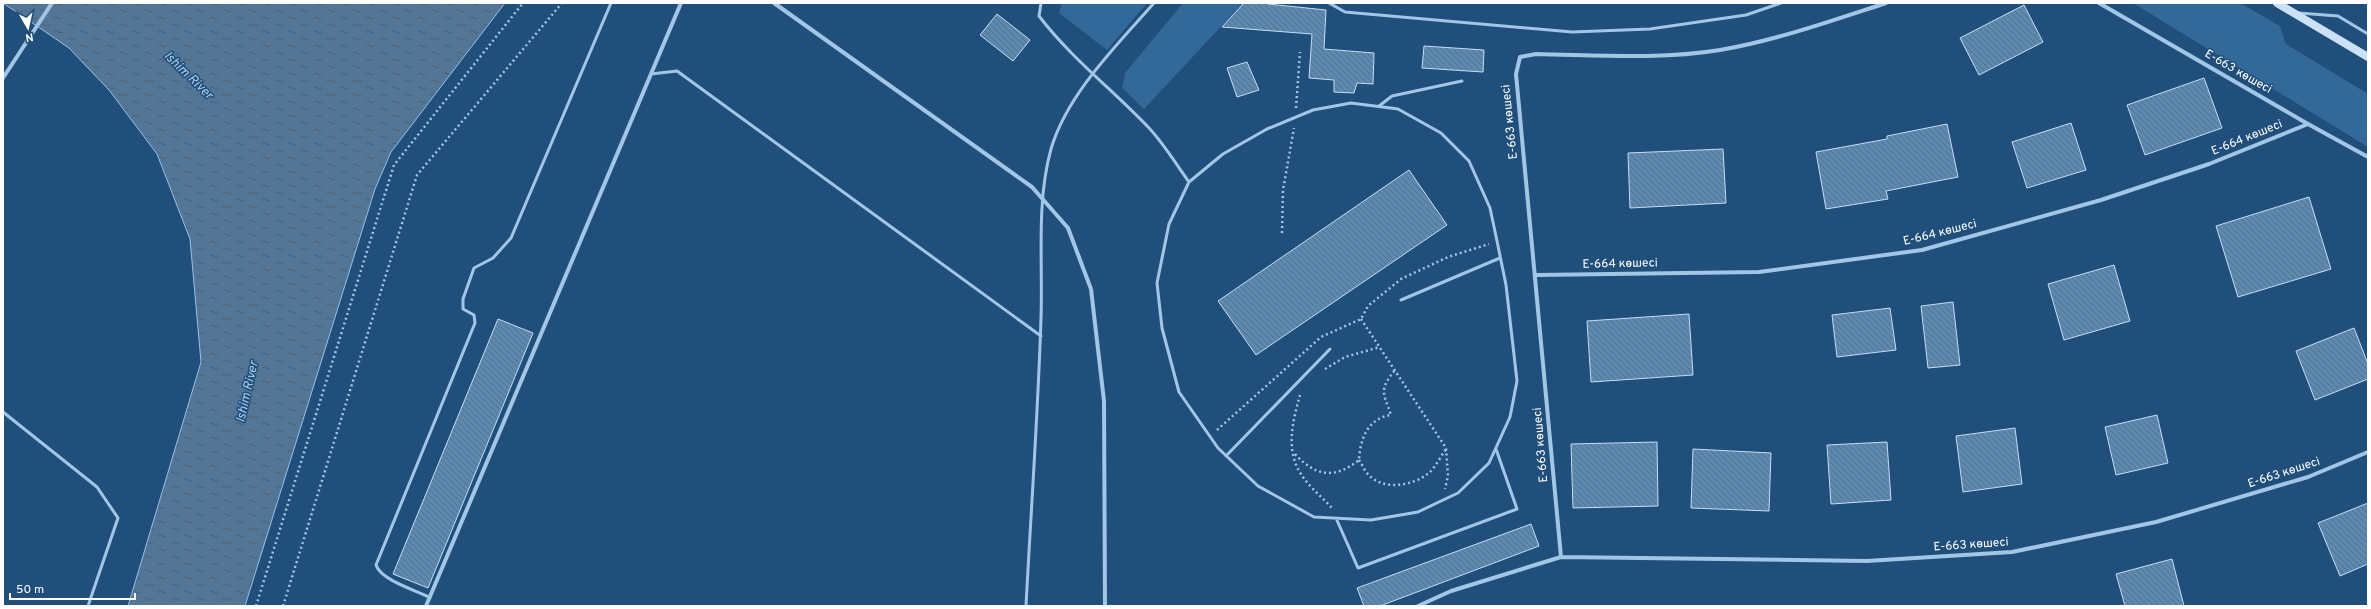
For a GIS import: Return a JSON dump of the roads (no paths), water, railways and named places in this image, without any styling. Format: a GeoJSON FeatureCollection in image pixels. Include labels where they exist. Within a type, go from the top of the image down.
{"type":"FeatureCollection","features":[{"type":"Feature","properties":{"kind":"main road"},"geometry":{"type":"LineString","coordinates":[[2277,3],[2368,57]]}},
{"type":"Feature","properties":{"kind":"street"},"geometry":{"type":"LineString","coordinates":[[3,78],[52,3]]}},
{"type":"Feature","properties":{"kind":"street"},"geometry":{"type":"LineString","coordinates":[[426,606],[614,163],[649,74],[681,3]]}},
{"type":"Feature","properties":{"kind":"street"},"geometry":{"type":"LineString","coordinates":[[774,3],[1032,187],[1043,197],[1068,228],[1091,289],[1104,401],[1105,606]]}},
{"type":"Feature","properties":{"kind":"street","name":"Е-663 көшесі"},"geometry":{"type":"LineString","coordinates":[[1561,557],[1536,275],[1516,74],[1520,57],[1536,54],[1648,56],[1719,50],[1788,35],[1886,3]]}},
{"type":"Feature","properties":{"kind":"street","name":"Е-663 көшесі"},"geometry":{"type":"LineString","coordinates":[[2099,3],[2308,124],[2368,156]]}},
{"type":"Feature","properties":{"kind":"street","name":"Е-664 көшесі"},"geometry":{"type":"LineString","coordinates":[[1536,275],[1759,272],[1922,250],[2101,200],[2209,164],[2308,124]]}},
{"type":"Feature","properties":{"kind":"street","name":"Е-663 көшесі"},"geometry":{"type":"LineString","coordinates":[[1418,606],[1450,591],[1561,557],[1867,561],[2012,552],[2156,522],[2308,478],[2368,452]]}},
{"type":"Feature","properties":{"kind":"lane"},"geometry":{"type":"LineString","coordinates":[[429,597],[378,572],[376,565],[475,322],[474,315],[463,309],[463,299],[474,268],[493,258],[511,238],[611,3]]}},
{"type":"Feature","properties":{"kind":"lane"},"geometry":{"type":"LineString","coordinates":[[1041,3],[1039,16],[1062,44],[1150,128],[1189,182]]}},
{"type":"Feature","properties":{"kind":"lane"},"geometry":{"type":"LineString","coordinates":[[1026,606],[1040,336],[1043,197],[1052,148],[1070,107],[1100,64],[1154,3]]}},
{"type":"Feature","properties":{"kind":"lane"},"geometry":{"type":"LineString","coordinates":[[1330,3],[1345,12],[1572,32],[1650,29],[1746,15],[1781,3]]}},
{"type":"Feature","properties":{"kind":"lane"},"geometry":{"type":"LineString","coordinates":[[2292,12],[2338,16],[2368,34]]}},
{"type":"Feature","properties":{"kind":"lane"},"geometry":{"type":"LineString","coordinates":[[649,74],[677,71],[1040,336]]}},
{"type":"Feature","properties":{"kind":"lane"},"geometry":{"type":"LineString","coordinates":[[1379,106],[1392,96],[1462,81]]}},
{"type":"Feature","properties":{"kind":"lane"},"geometry":{"type":"LineString","coordinates":[[1351,103],[1379,106],[1398,109],[1441,133],[1469,161],[1490,208],[1506,285],[1517,381],[1510,416],[1489,463],[1458,493],[1418,512],[1371,520],[1314,516],[1258,486],[1226,456],[1179,392],[1162,328],[1156,283],[1169,224],[1189,182],[1223,154],[1267,129],[1312,110],[1351,103]]}},
{"type":"Feature","properties":{"kind":"lane"},"geometry":{"type":"LineString","coordinates":[[1401,300],[1500,258]]}},
{"type":"Feature","properties":{"kind":"lane"},"geometry":{"type":"LineString","coordinates":[[1226,456],[1330,349]]}},
{"type":"Feature","properties":{"kind":"lane"},"geometry":{"type":"LineString","coordinates":[[3,412],[97,487],[118,518],[88,606]]}},
{"type":"Feature","properties":{"kind":"lane"},"geometry":{"type":"LineString","coordinates":[[1336,518],[1358,568],[1517,509],[1495,449]]}},
{"type":"Feature","properties":{"kind":"water","name":"Ishim River"},"geometry":{"type":"Polygon","coordinates":[[[3,3],[505,3],[391,152],[375,189],[245,606],[128,606],[201,362],[190,239],[157,154],[109,90],[69,48],[3,3]]]}}]}
